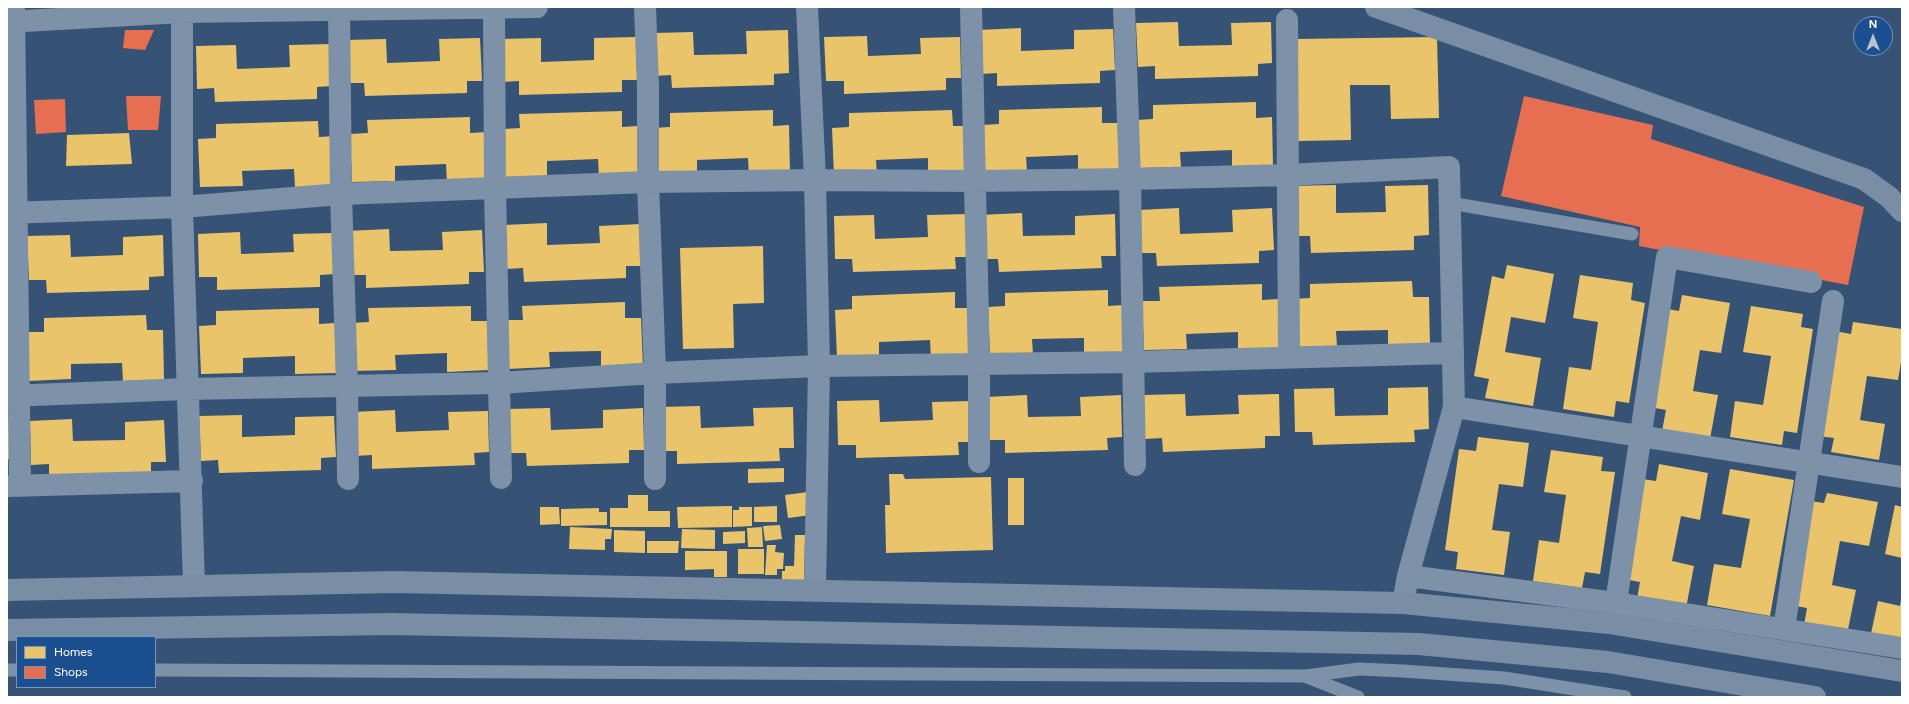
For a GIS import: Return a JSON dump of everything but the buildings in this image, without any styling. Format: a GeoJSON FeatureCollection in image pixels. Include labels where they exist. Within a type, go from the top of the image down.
{"type":"FeatureCollection","features":[{"type":"Feature","properties":{"kind":"street"},"geometry":{"type":"LineString","coordinates":[[494,7],[495,188],[501,478]]}},
{"type":"Feature","properties":{"kind":"street"},"geometry":{"type":"LineString","coordinates":[[192,481],[14,486],[12,17],[182,10],[536,7]]}},
{"type":"Feature","properties":{"kind":"street"},"geometry":{"type":"LineString","coordinates":[[645,7],[648,86],[648,182],[655,373],[655,480]]}},
{"type":"Feature","properties":{"kind":"street"},"geometry":{"type":"LineString","coordinates":[[807,7],[816,180],[819,366],[815,590]]}},
{"type":"Feature","properties":{"kind":"street"},"geometry":{"type":"LineString","coordinates":[[971,7],[978,365],[978,462]]}},
{"type":"Feature","properties":{"kind":"street"},"geometry":{"type":"LineString","coordinates":[[1124,7],[1130,179],[1134,465]]}},
{"type":"Feature","properties":{"kind":"street"},"geometry":{"type":"LineString","coordinates":[[1379,7],[1864,179],[1889,197],[1902,211]]}},
{"type":"Feature","properties":{"kind":"street"},"geometry":{"type":"LineString","coordinates":[[339,8],[341,194],[347,385],[348,479]]}},
{"type":"Feature","properties":{"kind":"street"},"geometry":{"type":"LineString","coordinates":[[182,10],[182,207],[187,389],[192,481],[194,586]]}},
{"type":"Feature","properties":{"kind":"street"},"geometry":{"type":"LineString","coordinates":[[1287,20],[1289,356]]}},
{"type":"Feature","properties":{"kind":"street"},"geometry":{"type":"LineString","coordinates":[[12,213],[182,207],[341,194],[648,182],[1130,179],[1287,175],[1449,167],[1454,407],[1402,603]]}},
{"type":"Feature","properties":{"kind":"street"},"geometry":{"type":"LineString","coordinates":[[1616,603],[1666,257],[1811,282]]}},
{"type":"Feature","properties":{"kind":"street"},"geometry":{"type":"LineString","coordinates":[[1784,629],[1833,301]]}},
{"type":"Feature","properties":{"kind":"street"},"geometry":{"type":"LineString","coordinates":[[13,396],[187,389],[499,383],[655,373],[819,366],[1133,362],[1452,352]]}},
{"type":"Feature","properties":{"kind":"street"},"geometry":{"type":"LineString","coordinates":[[1454,407],[1902,477]]}},
{"type":"Feature","properties":{"kind":"street"},"geometry":{"type":"LineString","coordinates":[[1408,576],[1616,603],[1902,648]]}},
{"type":"Feature","properties":{"kind":"street"},"geometry":{"type":"LineString","coordinates":[[7,590],[393,582],[1402,603],[1609,623],[1902,671]]}},
{"type":"Feature","properties":{"kind":"street"},"geometry":{"type":"LineString","coordinates":[[7,630],[391,624],[1419,644],[1608,662],[1815,697]]}},
{"type":"Feature","properties":{"kind":"lane"},"geometry":{"type":"LineString","coordinates":[[1450,203],[1632,234]]}},
{"type":"Feature","properties":{"kind":"lane"},"geometry":{"type":"LineString","coordinates":[[156,670],[1306,676],[1359,669],[1504,678],[1625,697]]}},
{"type":"Feature","properties":{"kind":"lane"},"geometry":{"type":"LineString","coordinates":[[1306,676],[1358,697]]}}]}
